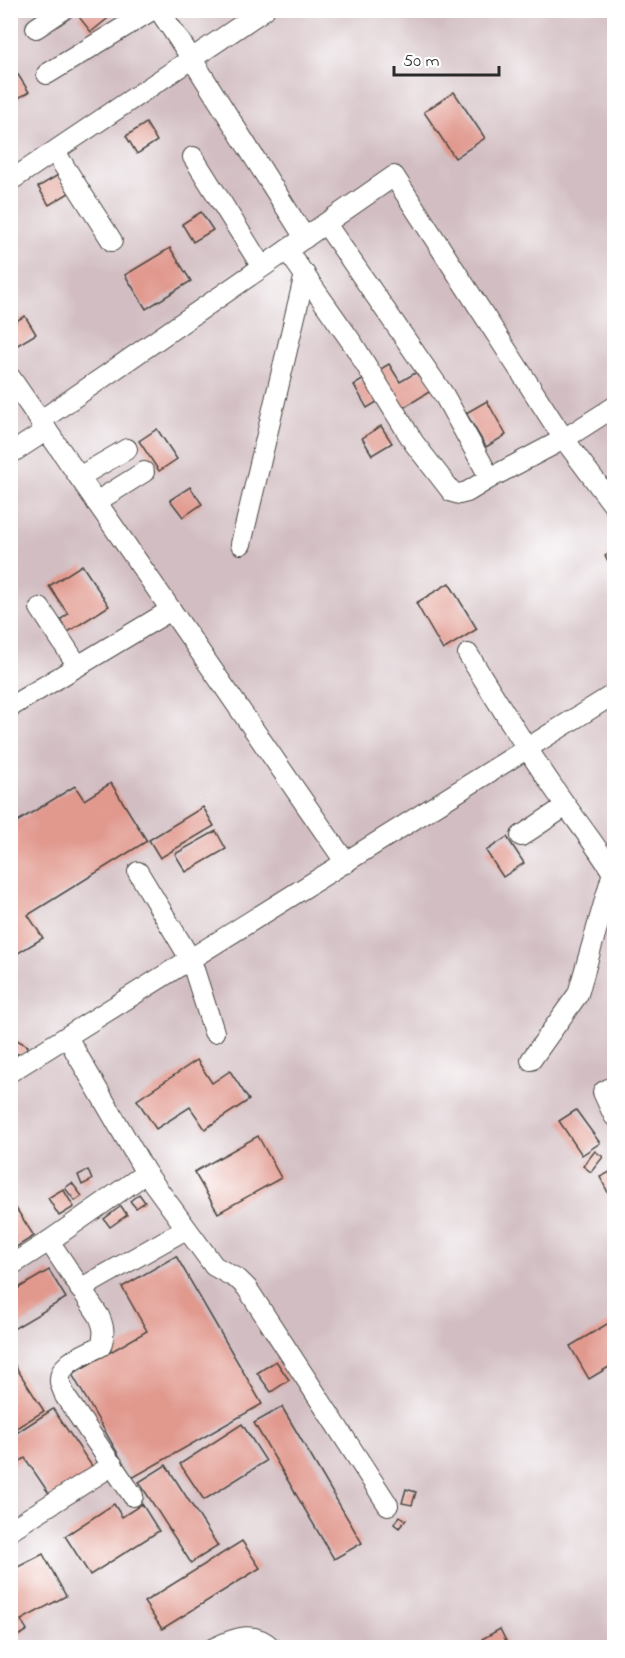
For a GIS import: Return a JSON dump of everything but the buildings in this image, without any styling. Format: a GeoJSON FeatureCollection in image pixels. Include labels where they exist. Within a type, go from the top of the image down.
{"type":"FeatureCollection","features":[{"type":"Feature","properties":{"kind":"lane"},"geometry":{"type":"LineString","coordinates":[[36,28],[63,10]]}},
{"type":"Feature","properties":{"kind":"lane"},"geometry":{"type":"LineString","coordinates":[[47,74],[152,10]]}},
{"type":"Feature","properties":{"kind":"lane"},"geometry":{"type":"LineString","coordinates":[[159,10],[305,238]]}},
{"type":"Feature","properties":{"kind":"lane"},"geometry":{"type":"LineString","coordinates":[[10,181],[264,10]]}},
{"type":"Feature","properties":{"kind":"lane"},"geometry":{"type":"LineString","coordinates":[[55,152],[112,241]]}},
{"type":"Feature","properties":{"kind":"lane"},"geometry":{"type":"LineString","coordinates":[[193,157],[262,267]]}},
{"type":"Feature","properties":{"kind":"lane"},"geometry":{"type":"LineString","coordinates":[[10,454],[44,425],[262,267],[394,176],[564,439],[614,505]]}},
{"type":"Feature","properties":{"kind":"lane"},"geometry":{"type":"LineString","coordinates":[[326,224],[444,395],[490,478]]}},
{"type":"Feature","properties":{"kind":"lane"},"geometry":{"type":"LineString","coordinates":[[287,250],[353,344],[414,442],[452,492],[459,494],[467,492],[564,439],[615,407]]}},
{"type":"Feature","properties":{"kind":"lane"},"geometry":{"type":"LineString","coordinates":[[241,544],[305,274]]}},
{"type":"Feature","properties":{"kind":"lane"},"geometry":{"type":"LineString","coordinates":[[10,377],[17,401],[44,425],[345,863]]}},
{"type":"Feature","properties":{"kind":"lane"},"geometry":{"type":"LineString","coordinates":[[79,477],[127,449]]}},
{"type":"Feature","properties":{"kind":"lane"},"geometry":{"type":"LineString","coordinates":[[96,502],[144,472]]}},
{"type":"Feature","properties":{"kind":"lane"},"geometry":{"type":"LineString","coordinates":[[40,608],[78,666]]}},
{"type":"Feature","properties":{"kind":"lane"},"geometry":{"type":"LineString","coordinates":[[10,707],[171,610]]}},
{"type":"Feature","properties":{"kind":"lane"},"geometry":{"type":"LineString","coordinates":[[468,654],[527,749],[566,806],[608,851],[614,873],[578,994],[531,1060]]}},
{"type":"Feature","properties":{"kind":"lane"},"geometry":{"type":"LineString","coordinates":[[12,1068],[191,960],[615,694]]}},
{"type":"Feature","properties":{"kind":"lane"},"geometry":{"type":"LineString","coordinates":[[521,836],[566,806]]}},
{"type":"Feature","properties":{"kind":"lane"},"geometry":{"type":"LineString","coordinates":[[138,872],[191,960],[214,1032]]}},
{"type":"Feature","properties":{"kind":"lane"},"geometry":{"type":"LineString","coordinates":[[67,1036],[146,1173],[214,1266],[239,1280],[248,1288],[388,1505]]}},
{"type":"Feature","properties":{"kind":"lane"},"geometry":{"type":"LineString","coordinates":[[615,1086],[603,1092],[615,1116]]}},
{"type":"Feature","properties":{"kind":"lane"},"geometry":{"type":"LineString","coordinates":[[10,1266],[49,1242],[146,1173]]}},
{"type":"Feature","properties":{"kind":"lane"},"geometry":{"type":"LineString","coordinates":[[80,1288],[186,1229]]}},
{"type":"Feature","properties":{"kind":"lane"},"geometry":{"type":"LineString","coordinates":[[49,1242],[99,1316],[103,1324],[104,1336],[101,1346],[67,1364],[61,1373],[60,1383],[65,1396],[133,1496]]}},
{"type":"Feature","properties":{"kind":"lane"},"geometry":{"type":"LineString","coordinates":[[10,1530],[113,1465]]}},
{"type":"Feature","properties":{"kind":"lane"},"geometry":{"type":"LineString","coordinates":[[214,1647],[249,1636],[265,1641],[272,1647]]}},
{"type":"Feature","properties":{"kind":"shaded area"},"geometry":{"type":"Polygon","coordinates":[[[11,11],[614,11],[614,1647],[11,1647],[11,11]]]}}]}
